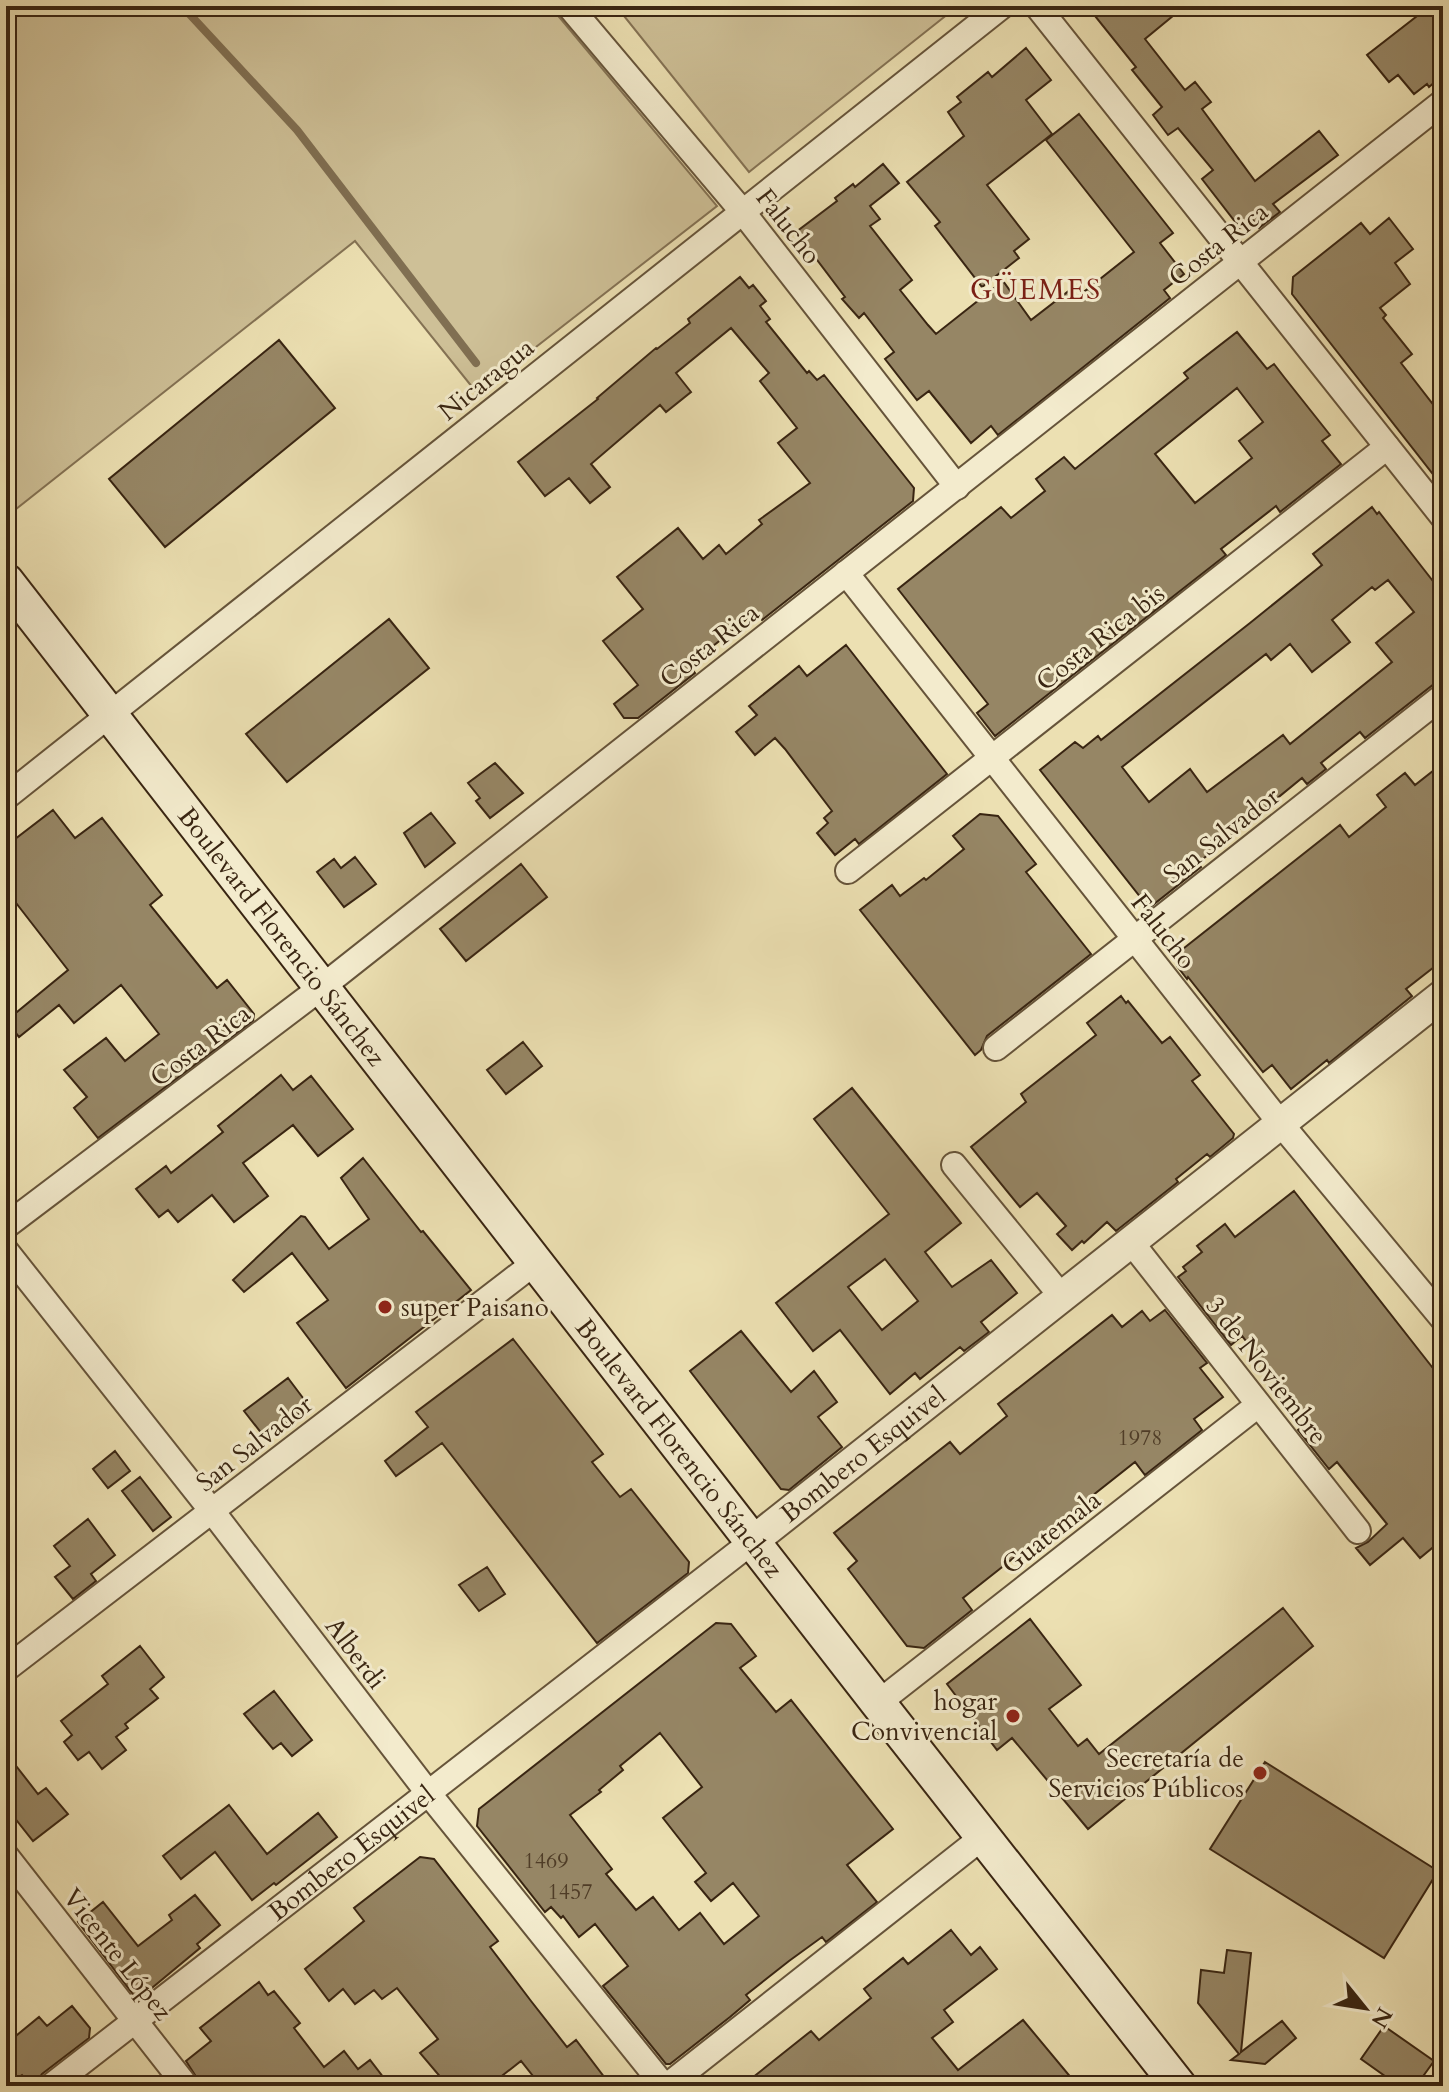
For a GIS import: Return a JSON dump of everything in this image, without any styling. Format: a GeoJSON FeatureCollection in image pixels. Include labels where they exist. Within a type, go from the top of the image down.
{"type":"FeatureCollection","features":[{"type":"Feature","properties":{"kind":"main road","name":"Boulevard Florencio Sánchez"},"geometry":{"type":"LineString","coordinates":[[6,581],[1179,2086]]}},
{"type":"Feature","properties":{"kind":"street","name":"Falucho"},"geometry":{"type":"LineString","coordinates":[[569,6],[742,211],[957,487]]}},
{"type":"Feature","properties":{"kind":"street","name":"Nicaragua"},"geometry":{"type":"LineString","coordinates":[[6,797],[1002,6]]}},
{"type":"Feature","properties":{"kind":"street"},"geometry":{"type":"LineString","coordinates":[[1037,6],[1443,517]]}},
{"type":"Feature","properties":{"kind":"street","name":"Costa Rica"},"geometry":{"type":"LineString","coordinates":[[6,1226],[322,987],[1443,102]]}},
{"type":"Feature","properties":{"kind":"street","name":"Costa Rica bis"},"geometry":{"type":"LineString","coordinates":[[848,871],[1387,447]]}},
{"type":"Feature","properties":{"kind":"street","name":"Falucho"},"geometry":{"type":"LineString","coordinates":[[846,573],[1281,1124],[1443,1319]]}},
{"type":"Feature","properties":{"kind":"street","name":"San Salvador"},"geometry":{"type":"LineString","coordinates":[[996,1048],[1443,696]]}},
{"type":"Feature","properties":{"kind":"street","name":"Bombero Esquivel"},"geometry":{"type":"LineString","coordinates":[[51,2086],[753,1541],[1443,995]]}},
{"type":"Feature","properties":{"kind":"street"},"geometry":{"type":"LineString","coordinates":[[954,1165],[1062,1297]]}},
{"type":"Feature","properties":{"kind":"street","name":"3 de Noviembre"},"geometry":{"type":"LineString","coordinates":[[1131,1242],[1358,1531]]}},
{"type":"Feature","properties":{"kind":"street","name":"Alberdi"},"geometry":{"type":"LineString","coordinates":[[6,1251],[212,1511],[429,1794],[666,2086]]}},
{"type":"Feature","properties":{"kind":"street","name":"San Salvador"},"geometry":{"type":"LineString","coordinates":[[6,1669],[537,1261]]}},
{"type":"Feature","properties":{"kind":"street","name":"Guatemala"},"geometry":{"type":"LineString","coordinates":[[878,1703],[1258,1405]]}},
{"type":"Feature","properties":{"kind":"street"},"geometry":{"type":"LineString","coordinates":[[666,2086],[984,1836]]}},
{"type":"Feature","properties":{"kind":"street","name":"Vicente López"},"geometry":{"type":"LineString","coordinates":[[6,1856],[186,2086]]}},
{"type":"Feature","properties":{"kind":"shaded area"},"geometry":{"type":"Polygon","coordinates":[[[6,6],[550,6],[717,206],[477,393],[355,241],[6,517],[6,6]]]}},
{"type":"Feature","properties":{"kind":"shaded area"},"geometry":{"type":"Polygon","coordinates":[[[616,6],[958,6],[749,172],[616,6]]]}},
{"type":"Feature","properties":{"kind":"building"},"geometry":{"type":"Polygon","coordinates":[[[1087,6],[1185,6],[1145,39],[1185,90],[1195,82],[1211,102],[1202,109],[1255,181],[1319,131],[1338,155],[1273,204],[1280,212],[1259,228],[1252,219],[1240,228],[1202,179],[1213,170],[1178,128],[1168,135],[1153,115],[1162,107],[1132,70],[1136,67],[1087,6]]]}},
{"type":"Feature","properties":{"kind":"building"},"geometry":{"type":"Polygon","coordinates":[[[1430,6],[1443,6],[1443,75],[1414,94],[1398,75],[1389,82],[1367,55],[1430,6]]]}},
{"type":"Feature","properties":{"kind":"building"},"geometry":{"type":"Polygon","coordinates":[[[1026,48],[1051,80],[1026,100],[1052,134],[987,185],[1029,239],[1014,251],[1019,258],[982,287],[935,226],[940,222],[907,182],[964,136],[948,112],[961,102],[957,97],[988,72],[992,77],[1026,48]]]}},
{"type":"Feature","properties":{"kind":"building"},"geometry":{"type":"Polygon","coordinates":[[[1079,114],[1173,233],[1160,243],[1184,274],[1164,290],[1170,298],[998,435],[991,426],[971,443],[929,391],[917,400],[885,359],[894,352],[864,313],[859,318],[842,299],[845,297],[796,232],[837,201],[835,198],[853,184],[855,187],[883,164],[899,183],[870,206],[880,219],[870,226],[912,280],[900,290],[936,334],[1003,281],[1031,320],[1070,290],[1076,298],[1134,252],[1046,140],[1079,114]]]}},
{"type":"Feature","properties":{"kind":"building"},"geometry":{"type":"Polygon","coordinates":[[[1389,218],[1413,249],[1395,263],[1410,284],[1380,308],[1386,315],[1383,318],[1412,354],[1401,363],[1432,403],[1443,394],[1443,487],[1292,294],[1293,277],[1361,223],[1370,234],[1389,218]]]}},
{"type":"Feature","properties":{"kind":"building"},"geometry":{"type":"Polygon","coordinates":[[[740,277],[749,288],[753,285],[766,301],[760,306],[770,319],[766,322],[807,373],[809,371],[817,380],[824,375],[914,488],[913,501],[762,620],[755,612],[689,665],[695,673],[638,718],[624,718],[614,704],[638,685],[603,641],[643,609],[617,577],[678,528],[703,559],[719,545],[726,554],[762,524],[759,520],[810,483],[778,443],[797,428],[760,381],[769,373],[731,328],[676,373],[691,392],[666,412],[660,405],[591,464],[610,487],[590,503],[569,478],[545,496],[518,462],[690,323],[688,319],[740,277]]]}},
{"type":"Feature","properties":{"kind":"building"},"geometry":{"type":"Polygon","coordinates":[[[1237,332],[1267,369],[1274,364],[1330,435],[1322,441],[1341,464],[1280,512],[1276,506],[1221,549],[1226,555],[995,736],[977,713],[988,704],[898,589],[1001,507],[1011,518],[1045,491],[1036,479],[1064,457],[1075,469],[1188,378],[1184,373],[1237,332]],[[1237,388],[1155,454],[1195,503],[1252,458],[1239,441],[1263,422],[1237,388]]]}},
{"type":"Feature","properties":{"kind":"building"},"geometry":{"type":"Polygon","coordinates":[[[279,340],[335,408],[165,547],[109,479],[279,340]]]}},
{"type":"Feature","properties":{"kind":"building"},"geometry":{"type":"Polygon","coordinates":[[[1372,507],[1377,514],[1379,512],[1443,594],[1443,681],[1434,684],[1365,738],[1360,732],[1321,763],[1326,769],[1307,784],[1302,778],[1198,863],[1201,867],[1149,908],[1040,770],[1075,742],[1083,748],[1098,736],[1101,740],[1250,623],[1322,565],[1313,554],[1372,507]],[[1388,580],[1375,590],[1372,587],[1332,620],[1350,642],[1312,672],[1290,644],[1271,660],[1266,654],[1122,767],[1149,802],[1190,769],[1207,792],[1283,735],[1290,744],[1392,662],[1376,643],[1414,612],[1388,580]]]}},
{"type":"Feature","properties":{"kind":"building"},"geometry":{"type":"Polygon","coordinates":[[[389,619],[429,668],[287,782],[246,734],[389,619]]]}},
{"type":"Feature","properties":{"kind":"building"},"geometry":{"type":"Polygon","coordinates":[[[846,645],[947,774],[859,844],[855,839],[835,855],[817,833],[828,823],[824,818],[832,811],[785,749],[775,738],[755,755],[736,732],[757,715],[749,706],[799,666],[807,676],[846,645]]]}},
{"type":"Feature","properties":{"kind":"building"},"geometry":{"type":"Polygon","coordinates":[[[495,763],[523,793],[490,818],[476,801],[480,798],[468,783],[495,763]]]}},
{"type":"Feature","properties":{"kind":"building"},"geometry":{"type":"Polygon","coordinates":[[[1443,763],[1443,960],[1406,989],[1412,996],[1329,1063],[1327,1060],[1291,1089],[1272,1065],[1263,1072],[1177,966],[1179,952],[1340,825],[1349,837],[1386,807],[1377,795],[1405,773],[1415,785],[1443,763]]]}},
{"type":"Feature","properties":{"kind":"building"},"geometry":{"type":"Polygon","coordinates":[[[53,810],[75,838],[102,818],[162,895],[150,905],[217,988],[227,980],[254,1014],[253,1021],[98,1138],[74,1108],[87,1097],[64,1070],[106,1038],[125,1061],[159,1034],[121,985],[74,1023],[59,1005],[19,1037],[6,1021],[68,970],[6,890],[6,846],[53,810]]]}},
{"type":"Feature","properties":{"kind":"building"},"geometry":{"type":"Polygon","coordinates":[[[431,813],[455,843],[425,867],[404,833],[431,813]]]}},
{"type":"Feature","properties":{"kind":"building"},"geometry":{"type":"Polygon","coordinates":[[[980,814],[998,816],[1014,836],[1036,864],[1026,872],[1091,954],[987,1036],[981,1050],[975,1055],[860,910],[892,885],[900,896],[924,878],[926,880],[964,849],[953,836],[980,814]]]}},
{"type":"Feature","properties":{"kind":"building"},"geometry":{"type":"Polygon","coordinates":[[[355,857],[376,884],[344,907],[317,872],[334,859],[341,868],[355,857]]]}},
{"type":"Feature","properties":{"kind":"building"},"geometry":{"type":"Polygon","coordinates":[[[521,864],[547,897],[466,961],[440,929],[521,864]]]}},
{"type":"Feature","properties":{"kind":"building"},"geometry":{"type":"Polygon","coordinates":[[[1121,996],[1162,1043],[1170,1037],[1200,1075],[1192,1081],[1234,1134],[1210,1157],[1207,1154],[1176,1179],[1178,1182],[1116,1231],[1107,1222],[1072,1250],[1057,1234],[1066,1226],[1037,1193],[1020,1207],[971,1147],[1026,1102],[1021,1094],[1096,1035],[1087,1023],[1121,996]]]}},
{"type":"Feature","properties":{"kind":"building"},"geometry":{"type":"Polygon","coordinates":[[[523,1042],[542,1066],[506,1094],[487,1070],[523,1042]]]}},
{"type":"Feature","properties":{"kind":"building"},"geometry":{"type":"Polygon","coordinates":[[[281,1075],[293,1090],[311,1076],[353,1129],[318,1156],[293,1125],[243,1163],[268,1196],[234,1222],[212,1195],[178,1222],[168,1210],[159,1217],[136,1189],[166,1166],[171,1173],[223,1132],[218,1126],[281,1075]]]}},
{"type":"Feature","properties":{"kind":"building"},"geometry":{"type":"Polygon","coordinates":[[[852,1088],[961,1223],[925,1252],[952,1287],[991,1260],[1017,1293],[981,1322],[989,1332],[964,1351],[960,1347],[920,1379],[915,1373],[890,1394],[840,1330],[813,1351],[776,1303],[889,1214],[814,1119],[852,1088]],[[885,1259],[848,1287],[882,1330],[918,1301],[885,1259]]]}},
{"type":"Feature","properties":{"kind":"building"},"geometry":{"type":"Polygon","coordinates":[[[363,1158],[471,1290],[346,1388],[297,1323],[328,1300],[292,1253],[244,1292],[233,1280],[301,1216],[305,1217],[329,1249],[369,1219],[341,1178],[363,1158]]]}},
{"type":"Feature","properties":{"kind":"building"},"geometry":{"type":"Polygon","coordinates":[[[1294,1191],[1443,1381],[1443,1539],[1420,1558],[1403,1538],[1370,1565],[1356,1548],[1368,1542],[1387,1524],[1337,1462],[1329,1469],[1298,1430],[1309,1421],[1242,1336],[1231,1345],[1178,1277],[1186,1271],[1183,1267],[1202,1252],[1197,1246],[1225,1224],[1235,1237],[1294,1191]]]}},
{"type":"Feature","properties":{"kind":"building"},"geometry":{"type":"Polygon","coordinates":[[[1165,1310],[1207,1363],[1200,1368],[1223,1397],[1194,1419],[1202,1430],[1145,1475],[1135,1462],[963,1598],[972,1610],[924,1648],[907,1646],[848,1569],[857,1561],[834,1533],[950,1442],[960,1454],[1007,1416],[998,1404],[1112,1315],[1122,1327],[1142,1311],[1150,1321],[1165,1310]]]}},
{"type":"Feature","properties":{"kind":"building"},"geometry":{"type":"Polygon","coordinates":[[[741,1331],[791,1392],[814,1371],[837,1402],[818,1417],[842,1447],[789,1490],[781,1489],[690,1371],[741,1331]]]}},
{"type":"Feature","properties":{"kind":"building"},"geometry":{"type":"Polygon","coordinates":[[[513,1339],[603,1454],[592,1462],[620,1497],[631,1489],[689,1562],[688,1573],[597,1643],[442,1443],[396,1476],[385,1461],[428,1427],[416,1412],[513,1339]]]}},
{"type":"Feature","properties":{"kind":"building"},"geometry":{"type":"Polygon","coordinates":[[[288,1378],[309,1406],[266,1439],[244,1411],[288,1378]]]}},
{"type":"Feature","properties":{"kind":"building"},"geometry":{"type":"Polygon","coordinates":[[[115,1451],[130,1471],[108,1488],[93,1469],[115,1451]]]}},
{"type":"Feature","properties":{"kind":"building"},"geometry":{"type":"Polygon","coordinates":[[[140,1477],[171,1517],[153,1531],[122,1491],[140,1477]]]}},
{"type":"Feature","properties":{"kind":"building"},"geometry":{"type":"Polygon","coordinates":[[[88,1519],[115,1555],[91,1574],[96,1581],[73,1599],[55,1577],[70,1566],[54,1546],[88,1519]]]}},
{"type":"Feature","properties":{"kind":"building"},"geometry":{"type":"Polygon","coordinates":[[[487,1567],[505,1594],[479,1611],[459,1585],[487,1567]]]}},
{"type":"Feature","properties":{"kind":"building"},"geometry":{"type":"Polygon","coordinates":[[[1283,1608],[1313,1646],[1088,1829],[1012,1738],[997,1750],[947,1684],[1030,1619],[1081,1685],[1049,1709],[1078,1746],[1087,1739],[1099,1754],[1283,1608]]]}},
{"type":"Feature","properties":{"kind":"building"},"geometry":{"type":"Polygon","coordinates":[[[716,1623],[731,1624],[756,1656],[740,1668],[776,1712],[791,1700],[893,1829],[847,1865],[877,1902],[826,1942],[822,1937],[789,1961],[746,1995],[750,2000],[730,2017],[666,2064],[603,1986],[628,1966],[595,1924],[579,1937],[563,1916],[561,1918],[551,1907],[545,1912],[477,1826],[479,1809],[716,1623]],[[660,1733],[620,1766],[623,1770],[599,1790],[601,1792],[570,1815],[612,1869],[606,1874],[636,1910],[653,1897],[679,1930],[700,1913],[724,1944],[759,1916],[733,1883],[711,1901],[695,1882],[706,1873],[663,1818],[702,1787],[660,1733]]]}},
{"type":"Feature","properties":{"kind":"building"},"geometry":{"type":"Polygon","coordinates":[[[140,1646],[164,1677],[150,1689],[158,1698],[125,1724],[128,1728],[116,1737],[126,1750],[102,1769],[89,1752],[78,1760],[64,1742],[72,1735],[61,1721],[108,1684],[102,1676],[140,1646]]]}},
{"type":"Feature","properties":{"kind":"building"},"geometry":{"type":"Polygon","coordinates":[[[274,1691],[312,1740],[292,1756],[281,1743],[273,1749],[244,1714],[274,1691]]]}},
{"type":"Feature","properties":{"kind":"building"},"geometry":{"type":"Polygon","coordinates":[[[6,1753],[38,1794],[46,1788],[68,1814],[33,1841],[6,1807],[6,1753]]]}},
{"type":"Feature","properties":{"kind":"building"},"geometry":{"type":"Polygon","coordinates":[[[1265,1762],[1438,1871],[1384,1958],[1210,1849],[1265,1762]]]}},
{"type":"Feature","properties":{"kind":"building"},"geometry":{"type":"Polygon","coordinates":[[[229,1805],[267,1854],[318,1813],[337,1837],[252,1900],[215,1852],[181,1879],[163,1856],[229,1805]]]}},
{"type":"Feature","properties":{"kind":"building"},"geometry":{"type":"Polygon","coordinates":[[[420,1857],[434,1859],[498,1941],[490,1947],[531,2001],[567,2047],[576,2040],[611,2086],[541,2086],[521,2061],[489,2086],[448,2086],[420,2053],[438,2039],[397,1988],[382,1999],[374,1990],[355,2004],[343,1989],[329,2001],[305,1969],[364,1921],[354,1908],[420,1857]]]}},
{"type":"Feature","properties":{"kind":"building"},"geometry":{"type":"Polygon","coordinates":[[[195,1895],[220,1925],[197,1944],[200,1948],[141,1997],[135,1997],[78,1922],[103,1902],[138,1946],[172,1920],[169,1915],[195,1895]]]}},
{"type":"Feature","properties":{"kind":"building"},"geometry":{"type":"Polygon","coordinates":[[[951,1930],[971,1955],[980,1947],[997,1969],[944,2010],[953,2022],[932,2038],[958,2070],[1023,2020],[1078,2086],[742,2086],[811,2031],[819,2040],[871,1998],[864,1989],[903,1958],[908,1964],[951,1930]]]}},
{"type":"Feature","properties":{"kind":"building"},"geometry":{"type":"Polygon","coordinates":[[[1227,1950],[1251,1953],[1241,2052],[1282,2021],[1296,2038],[1265,2064],[1231,2060],[1239,2054],[1198,2003],[1201,1970],[1224,1973],[1227,1950]]]}},
{"type":"Feature","properties":{"kind":"building"},"geometry":{"type":"Polygon","coordinates":[[[259,1982],[268,1995],[274,1991],[300,2023],[294,2028],[324,2067],[344,2051],[358,2069],[370,2060],[390,2086],[202,2086],[186,2061],[211,2041],[200,2028],[259,1982]]]}},
{"type":"Feature","properties":{"kind":"building"},"geometry":{"type":"Polygon","coordinates":[[[72,2006],[90,2028],[89,2038],[42,2074],[34,2086],[22,2075],[6,2086],[6,2044],[39,2017],[47,2026],[72,2006]]]}},
{"type":"Feature","properties":{"kind":"building"},"geometry":{"type":"Polygon","coordinates":[[[1384,2026],[1434,2061],[1416,2086],[1399,2086],[1361,2059],[1384,2026]]]}},
{"type":"Feature","properties":{"kind":"waterway"},"geometry":{"type":"LineString","coordinates":[[182,6],[297,130],[476,363]]}},
{"type":"Feature","properties":{"kind":"place","name":"super Paisano"},"geometry":{"type":"Point","coordinates":[385,1307]}},
{"type":"Feature","properties":{"kind":"place","name":"hogar Convivencial"},"geometry":{"type":"Point","coordinates":[1013,1716]}},
{"type":"Feature","properties":{"kind":"place","name":"Secretaría de Servicios Públicos"},"geometry":{"type":"Point","coordinates":[1260,1773]}},
{"type":"Feature","properties":{"kind":"district","name":"GÜEMES"},"geometry":{"type":"Point","coordinates":[1036,289]}}]}
